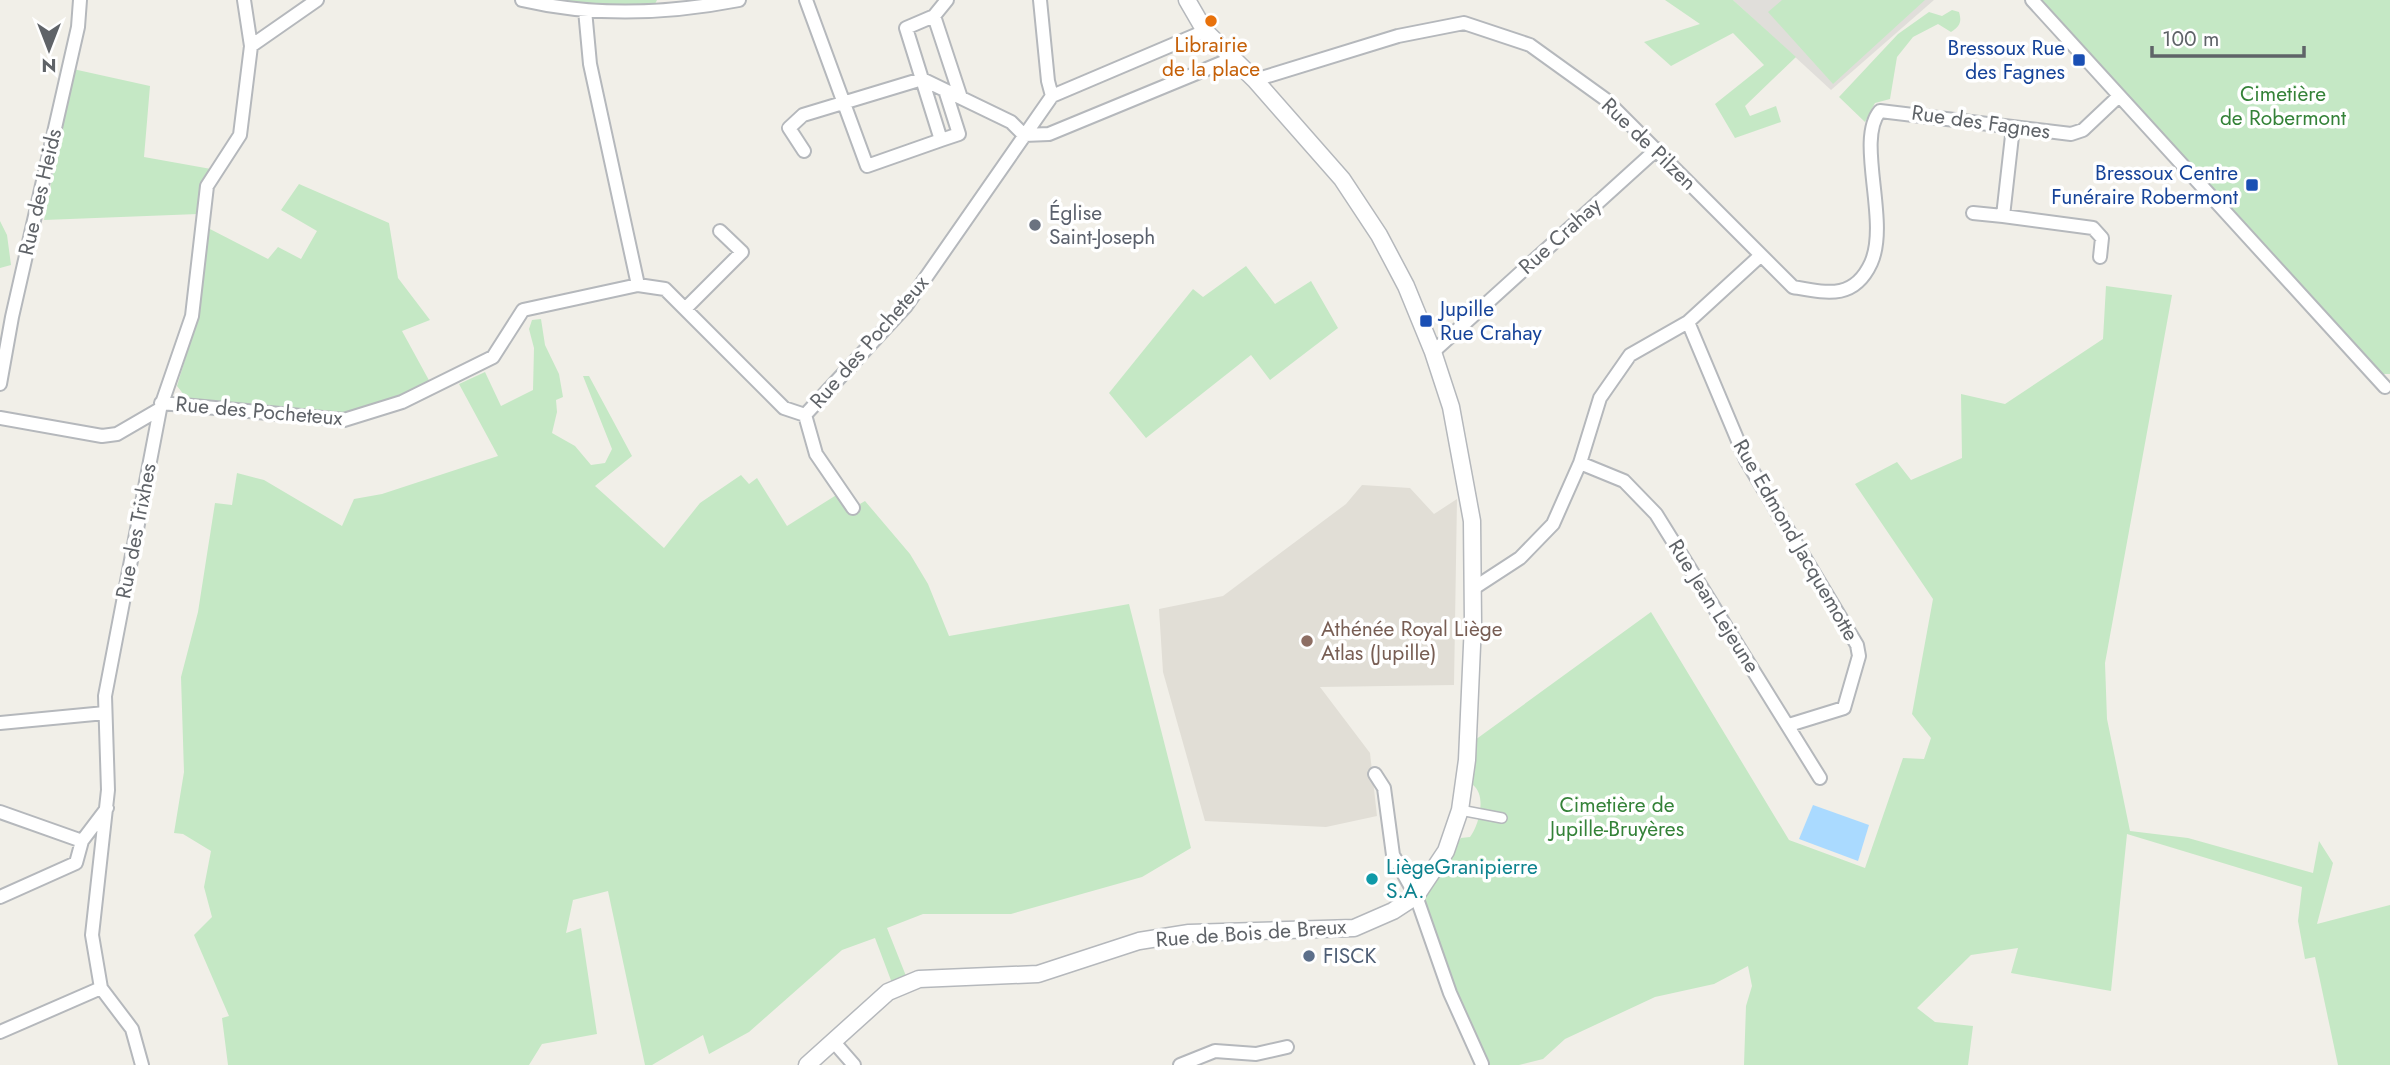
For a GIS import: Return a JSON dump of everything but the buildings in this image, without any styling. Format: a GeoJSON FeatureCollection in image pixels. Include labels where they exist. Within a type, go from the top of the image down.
{"type":"FeatureCollection","features":[{"type":"Feature","properties":{"kind":"street","name":"Rue des Heids"},"geometry":{"type":"LineString","coordinates":[[0,384],[12,317],[78,27],[80,0]]}},
{"type":"Feature","properties":{"kind":"street","name":"Rue des Trixhes"},"geometry":{"type":"LineString","coordinates":[[142,1065],[132,1029],[101,988],[92,934],[107,807],[109,773],[105,713],[108,676],[160,406],[191,316],[207,186],[240,135],[251,46],[244,0]]}},
{"type":"Feature","properties":{"kind":"street"},"geometry":{"type":"LineString","coordinates":[[251,46],[317,0]]}},
{"type":"Feature","properties":{"kind":"street"},"geometry":{"type":"LineString","coordinates":[[522,0],[585,10],[667,10],[739,0]]}},
{"type":"Feature","properties":{"kind":"street"},"geometry":{"type":"LineString","coordinates":[[806,0],[867,166],[958,134],[945,90]]}},
{"type":"Feature","properties":{"kind":"street"},"geometry":{"type":"LineString","coordinates":[[941,140],[906,28],[934,16],[947,0]]}},
{"type":"Feature","properties":{"kind":"street"},"geometry":{"type":"LineString","coordinates":[[1040,0],[1048,81],[1052,96],[1205,31]]}},
{"type":"Feature","properties":{"kind":"street","name":"Rue de Bois de Breux"},"geometry":{"type":"LineString","coordinates":[[807,1065],[888,992],[919,979],[1038,974],[1139,941],[1189,933],[1353,928],[1393,911],[1416,896],[1446,851],[1460,810],[1467,760],[1474,588],[1472,521],[1451,407],[1433,352],[1405,286],[1368,216],[1342,179],[1255,80],[1205,31],[1187,0]]}},
{"type":"Feature","properties":{"kind":"street"},"geometry":{"type":"LineString","coordinates":[[2032,0],[2385,387]]}},
{"type":"Feature","properties":{"kind":"street"},"geometry":{"type":"LineString","coordinates":[[585,10],[590,64],[638,285]]}},
{"type":"Feature","properties":{"kind":"street"},"geometry":{"type":"LineString","coordinates":[[934,16],[961,98]]}},
{"type":"Feature","properties":{"kind":"street","name":"Rue de Pilzen"},"geometry":{"type":"LineString","coordinates":[[1255,80],[1398,36],[1464,23],[1530,45],[1605,99],[1793,287],[1829,293],[1847,289],[1864,278],[1878,248],[1870,143],[1874,118]]}},
{"type":"Feature","properties":{"kind":"street"},"geometry":{"type":"LineString","coordinates":[[804,151],[789,128],[803,115],[922,79],[1011,122],[1024,135],[1049,134],[1231,59]]}},
{"type":"Feature","properties":{"kind":"street","name":"Rue des Pocheteux"},"geometry":{"type":"LineString","coordinates":[[160,406],[344,420],[361,417],[402,402],[493,357],[523,310],[638,285],[665,289],[686,307],[784,408],[805,415],[906,306],[1052,96]]}},
{"type":"Feature","properties":{"kind":"street","name":"Rue des Fagnes"},"geometry":{"type":"LineString","coordinates":[[1874,118],[1880,111],[1888,110],[2071,134],[2083,130],[2119,96]]}},
{"type":"Feature","properties":{"kind":"street"},"geometry":{"type":"LineString","coordinates":[[2003,216],[2013,127]]}},
{"type":"Feature","properties":{"kind":"street","name":"Rue Crahay"},"geometry":{"type":"LineString","coordinates":[[1433,352],[1657,149]]}},
{"type":"Feature","properties":{"kind":"street"},"geometry":{"type":"LineString","coordinates":[[1973,213],[2093,229],[2102,238],[2100,257]]}},
{"type":"Feature","properties":{"kind":"street"},"geometry":{"type":"LineString","coordinates":[[686,307],[742,252],[720,231]]}},
{"type":"Feature","properties":{"kind":"street"},"geometry":{"type":"LineString","coordinates":[[1474,588],[1520,558],[1553,524],[1580,463],[1600,398],[1630,355],[1688,322],[1760,256]]}},
{"type":"Feature","properties":{"kind":"street","name":"Rue Edmond Jacquemotte"},"geometry":{"type":"LineString","coordinates":[[1688,322],[1746,460],[1857,645],[1859,656],[1843,708],[1789,725]]}},
{"type":"Feature","properties":{"kind":"street"},"geometry":{"type":"LineString","coordinates":[[0,418],[102,436],[117,434],[160,406]]}},
{"type":"Feature","properties":{"kind":"street"},"geometry":{"type":"LineString","coordinates":[[805,415],[816,453],[853,508]]}},
{"type":"Feature","properties":{"kind":"street","name":"Rue Jean Lejeune"},"geometry":{"type":"LineString","coordinates":[[1580,463],[1624,481],[1656,513],[1820,778]]}},
{"type":"Feature","properties":{"kind":"street"},"geometry":{"type":"LineString","coordinates":[[0,723],[105,713]]}},
{"type":"Feature","properties":{"kind":"street"},"geometry":{"type":"LineString","coordinates":[[1375,774],[1384,788],[1393,855],[1416,896],[1450,993],[1482,1064]]}},
{"type":"Feature","properties":{"kind":"street"},"geometry":{"type":"LineString","coordinates":[[0,897],[76,863],[82,841],[107,807]]}},
{"type":"Feature","properties":{"kind":"street"},"geometry":{"type":"LineString","coordinates":[[1460,810],[1502,818]]}},
{"type":"Feature","properties":{"kind":"street"},"geometry":{"type":"LineString","coordinates":[[0,812],[82,841]]}},
{"type":"Feature","properties":{"kind":"street"},"geometry":{"type":"LineString","coordinates":[[0,1032],[101,988]]}},
{"type":"Feature","properties":{"kind":"street"},"geometry":{"type":"LineString","coordinates":[[834,1041],[854,1065]]}},
{"type":"Feature","properties":{"kind":"street"},"geometry":{"type":"LineString","coordinates":[[1180,1065],[1215,1051],[1258,1060],[1287,1048]]}},
{"type":"Feature","properties":{"kind":"shaded area"},"geometry":{"type":"Polygon","coordinates":[[[1733,0],[1934,0],[1831,90],[1733,0]]]}},
{"type":"Feature","properties":{"kind":"shaded area","name":"Athénée Royal Liège Atlas (Jupille)"},"geometry":{"type":"Polygon","coordinates":[[[1362,485],[1410,488],[1434,514],[1457,499],[1454,685],[1320,687],[1370,753],[1377,816],[1326,827],[1205,821],[1163,672],[1159,609],[1223,596],[1346,504],[1362,485]]]}},
{"type":"Feature","properties":{"kind":"green space"},"geometry":{"type":"Polygon","coordinates":[[[553,0],[657,0],[655,4],[578,5],[553,0]]]}},
{"type":"Feature","properties":{"kind":"green space"},"geometry":{"type":"Polygon","coordinates":[[[1665,0],[1733,0],[1796,57],[1745,106],[1750,116],[1776,106],[1781,122],[1735,138],[1715,104],[1764,65],[1733,33],[1671,66],[1644,42],[1700,24],[1665,0]]]}},
{"type":"Feature","properties":{"kind":"green space"},"geometry":{"type":"Polygon","coordinates":[[[1782,0],[1925,0],[1833,84],[1768,12],[1782,0]]]}},
{"type":"Feature","properties":{"kind":"green space","name":"Cimetière de Robermont"},"geometry":{"type":"Polygon","coordinates":[[[2042,0],[2390,0],[2390,374],[2382,374],[2042,0]]]}},
{"type":"Feature","properties":{"kind":"green space"},"geometry":{"type":"Polygon","coordinates":[[[1952,10],[1959,12],[1960,18],[1960,23],[1954,30],[1951,32],[1938,24],[1913,37],[1897,57],[1890,99],[1875,103],[1865,122],[1839,97],[1898,34],[1929,12],[1942,16],[1952,10]]]}},
{"type":"Feature","properties":{"kind":"green space"},"geometry":{"type":"Polygon","coordinates":[[[73,69],[150,86],[144,157],[211,169],[198,214],[44,220],[73,69]]]}},
{"type":"Feature","properties":{"kind":"green space"},"geometry":{"type":"Polygon","coordinates":[[[299,184],[389,223],[398,278],[430,320],[402,331],[431,384],[343,417],[189,401],[177,386],[193,333],[208,228],[268,259],[278,247],[301,259],[317,231],[281,210],[299,184]]]}},
{"type":"Feature","properties":{"kind":"green space"},"geometry":{"type":"Polygon","coordinates":[[[0,221],[7,235],[11,265],[0,268],[0,221]]]}},
{"type":"Feature","properties":{"kind":"green space"},"geometry":{"type":"Polygon","coordinates":[[[1246,266],[1275,304],[1311,281],[1338,328],[1270,380],[1251,355],[1146,438],[1109,393],[1193,289],[1203,297],[1246,266]]]}},
{"type":"Feature","properties":{"kind":"green space","name":"Cimetière de Jupille-Bruyères"},"geometry":{"type":"Polygon","coordinates":[[[2106,286],[2172,295],[2105,663],[2107,719],[2130,831],[2188,838],[2313,873],[2319,841],[2333,863],[2317,924],[2390,905],[2390,1065],[2338,1065],[2315,957],[2305,959],[2298,921],[2302,887],[2127,834],[2111,991],[2011,973],[2018,948],[1971,955],[1917,1008],[1935,1022],[1973,1026],[1968,1065],[1744,1065],[1746,1006],[1752,986],[1748,966],[1714,984],[1655,997],[1565,1039],[1543,1059],[1519,1065],[1485,1065],[1443,963],[1423,900],[1461,838],[1470,837],[1479,818],[1480,796],[1473,785],[1475,740],[1651,612],[1789,840],[1865,868],[1903,758],[1924,759],[1931,738],[1912,714],[1933,599],[1855,484],[1897,462],[1911,480],[1962,458],[1961,394],[2005,404],[2103,339],[2106,286]]]}},
{"type":"Feature","properties":{"kind":"green space"},"geometry":{"type":"Polygon","coordinates":[[[541,319],[545,345],[559,374],[563,397],[556,400],[557,412],[552,433],[575,446],[591,465],[605,463],[612,449],[583,376],[589,376],[632,456],[595,486],[664,548],[700,503],[741,475],[749,484],[757,478],[787,526],[838,494],[848,511],[865,501],[910,554],[928,584],[949,636],[1129,604],[1191,848],[1142,877],[1011,914],[923,914],[887,928],[906,976],[892,983],[875,938],[842,950],[749,1032],[709,1054],[703,1035],[652,1065],[645,1065],[608,891],[573,900],[566,933],[581,928],[597,1034],[542,1044],[529,1065],[228,1065],[222,1018],[229,1016],[194,935],[212,917],[204,887],[211,851],[183,834],[174,833],[184,772],[181,677],[198,612],[215,503],[232,505],[237,473],[264,480],[342,526],[354,499],[382,494],[498,456],[459,384],[485,372],[501,406],[533,390],[534,348],[529,329],[532,320],[541,319]]]}},
{"type":"Feature","properties":{"kind":"water"},"geometry":{"type":"Polygon","coordinates":[[[1813,805],[1869,825],[1858,861],[1799,839],[1813,805]]]}},
{"type":"Feature","properties":{"kind":"place","name":"Librairie de la place"},"geometry":{"type":"Point","coordinates":[1211,21]}},
{"type":"Feature","properties":{"kind":"place","name":"Bressoux Rue des Fagnes"},"geometry":{"type":"Point","coordinates":[2079,60]}},
{"type":"Feature","properties":{"kind":"place","name":"Bressoux Centre Funéraire Robermont"},"geometry":{"type":"Point","coordinates":[2252,185]}},
{"type":"Feature","properties":{"kind":"place","name":"Église Saint-Joseph"},"geometry":{"type":"Point","coordinates":[1035,225]}},
{"type":"Feature","properties":{"kind":"place","name":"Jupille Rue Crahay"},"geometry":{"type":"Point","coordinates":[1426,321]}},
{"type":"Feature","properties":{"kind":"place","name":"Athénée Royal Liège Atlas (Jupille)"},"geometry":{"type":"Point","coordinates":[1307,641]}},
{"type":"Feature","properties":{"kind":"place","name":"LiègeGranipierre S.A."},"geometry":{"type":"Point","coordinates":[1372,879]}},
{"type":"Feature","properties":{"kind":"place","name":"FISCK"},"geometry":{"type":"Point","coordinates":[1309,956]}}]}
